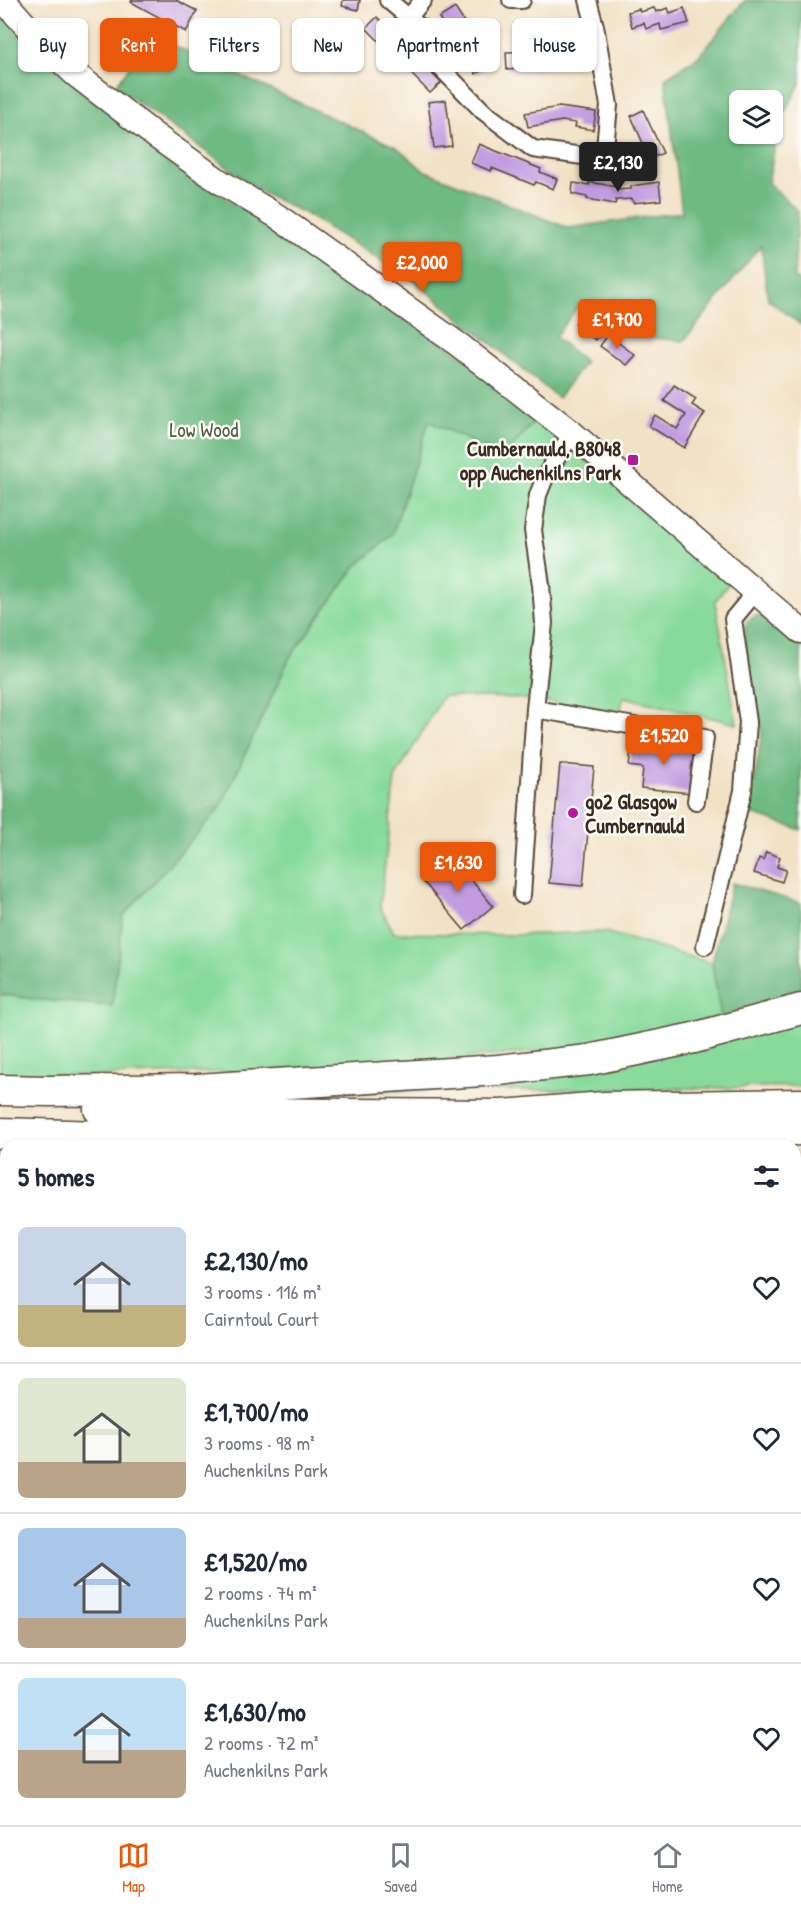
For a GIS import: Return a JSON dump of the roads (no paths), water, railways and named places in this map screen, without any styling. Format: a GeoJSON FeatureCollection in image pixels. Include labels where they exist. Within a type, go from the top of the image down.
{"type":"FeatureCollection","features":[{"type":"Feature","properties":{"kind":"highway"},"geometry":{"type":"LineString","coordinates":[[0,1090],[197,1089],[498,1070],[589,1060],[694,1038],[801,1009]]}},
{"type":"Feature","properties":{"kind":"highway"},"geometry":{"type":"LineString","coordinates":[[0,1103],[42,1108],[200,1113],[444,1115],[501,1115],[604,1107],[801,1104]]}},
{"type":"Feature","properties":{"kind":"highway"},"geometry":{"type":"LineString","coordinates":[[534,1140],[617,1134],[801,1130]]}},
{"type":"Feature","properties":{"kind":"highway"},"geometry":{"type":"LineString","coordinates":[[0,1133],[266,1140]]}},
{"type":"Feature","properties":{"kind":"highway"},"geometry":{"type":"LineString","coordinates":[[42,1135],[103,1140]]}},
{"type":"Feature","properties":{"kind":"main road"},"geometry":{"type":"LineString","coordinates":[[3,0],[39,40],[75,74],[157,137],[219,180],[277,216],[459,345],[573,433],[801,631]]}},
{"type":"Feature","properties":{"kind":"street"},"geometry":{"type":"LineString","coordinates":[[388,0],[421,28],[433,60],[483,111],[533,148],[632,163]]}},
{"type":"Feature","properties":{"kind":"street"},"geometry":{"type":"LineString","coordinates":[[409,16],[423,0]]}},
{"type":"Feature","properties":{"kind":"street"},"geometry":{"type":"LineString","coordinates":[[511,0],[522,0]]}},
{"type":"Feature","properties":{"kind":"street"},"geometry":{"type":"LineString","coordinates":[[588,0],[609,105],[604,159]]}},
{"type":"Feature","properties":{"kind":"street"},"geometry":{"type":"LineString","coordinates":[[522,895],[535,709],[544,623],[533,530],[538,495],[546,475],[573,433]]}},
{"type":"Feature","properties":{"kind":"street"},"geometry":{"type":"LineString","coordinates":[[705,946],[743,791],[748,722],[733,619],[757,591]]}},
{"type":"Feature","properties":{"kind":"street"},"geometry":{"type":"LineString","coordinates":[[535,709],[705,738],[696,801]]}},
{"type":"Feature","properties":{"kind":"place","name":"Cumbernauld, B8048 opp Auchenkilns Park"},"geometry":{"type":"Point","coordinates":[633,460]}},
{"type":"Feature","properties":{"kind":"place","name":"go2 Glasgow Cumbernauld"},"geometry":{"type":"Point","coordinates":[573,813]}},
{"type":"Feature","properties":{"kind":"park label","name":"Low Wood"},"geometry":{"type":"Point","coordinates":[204,429]}}]}
